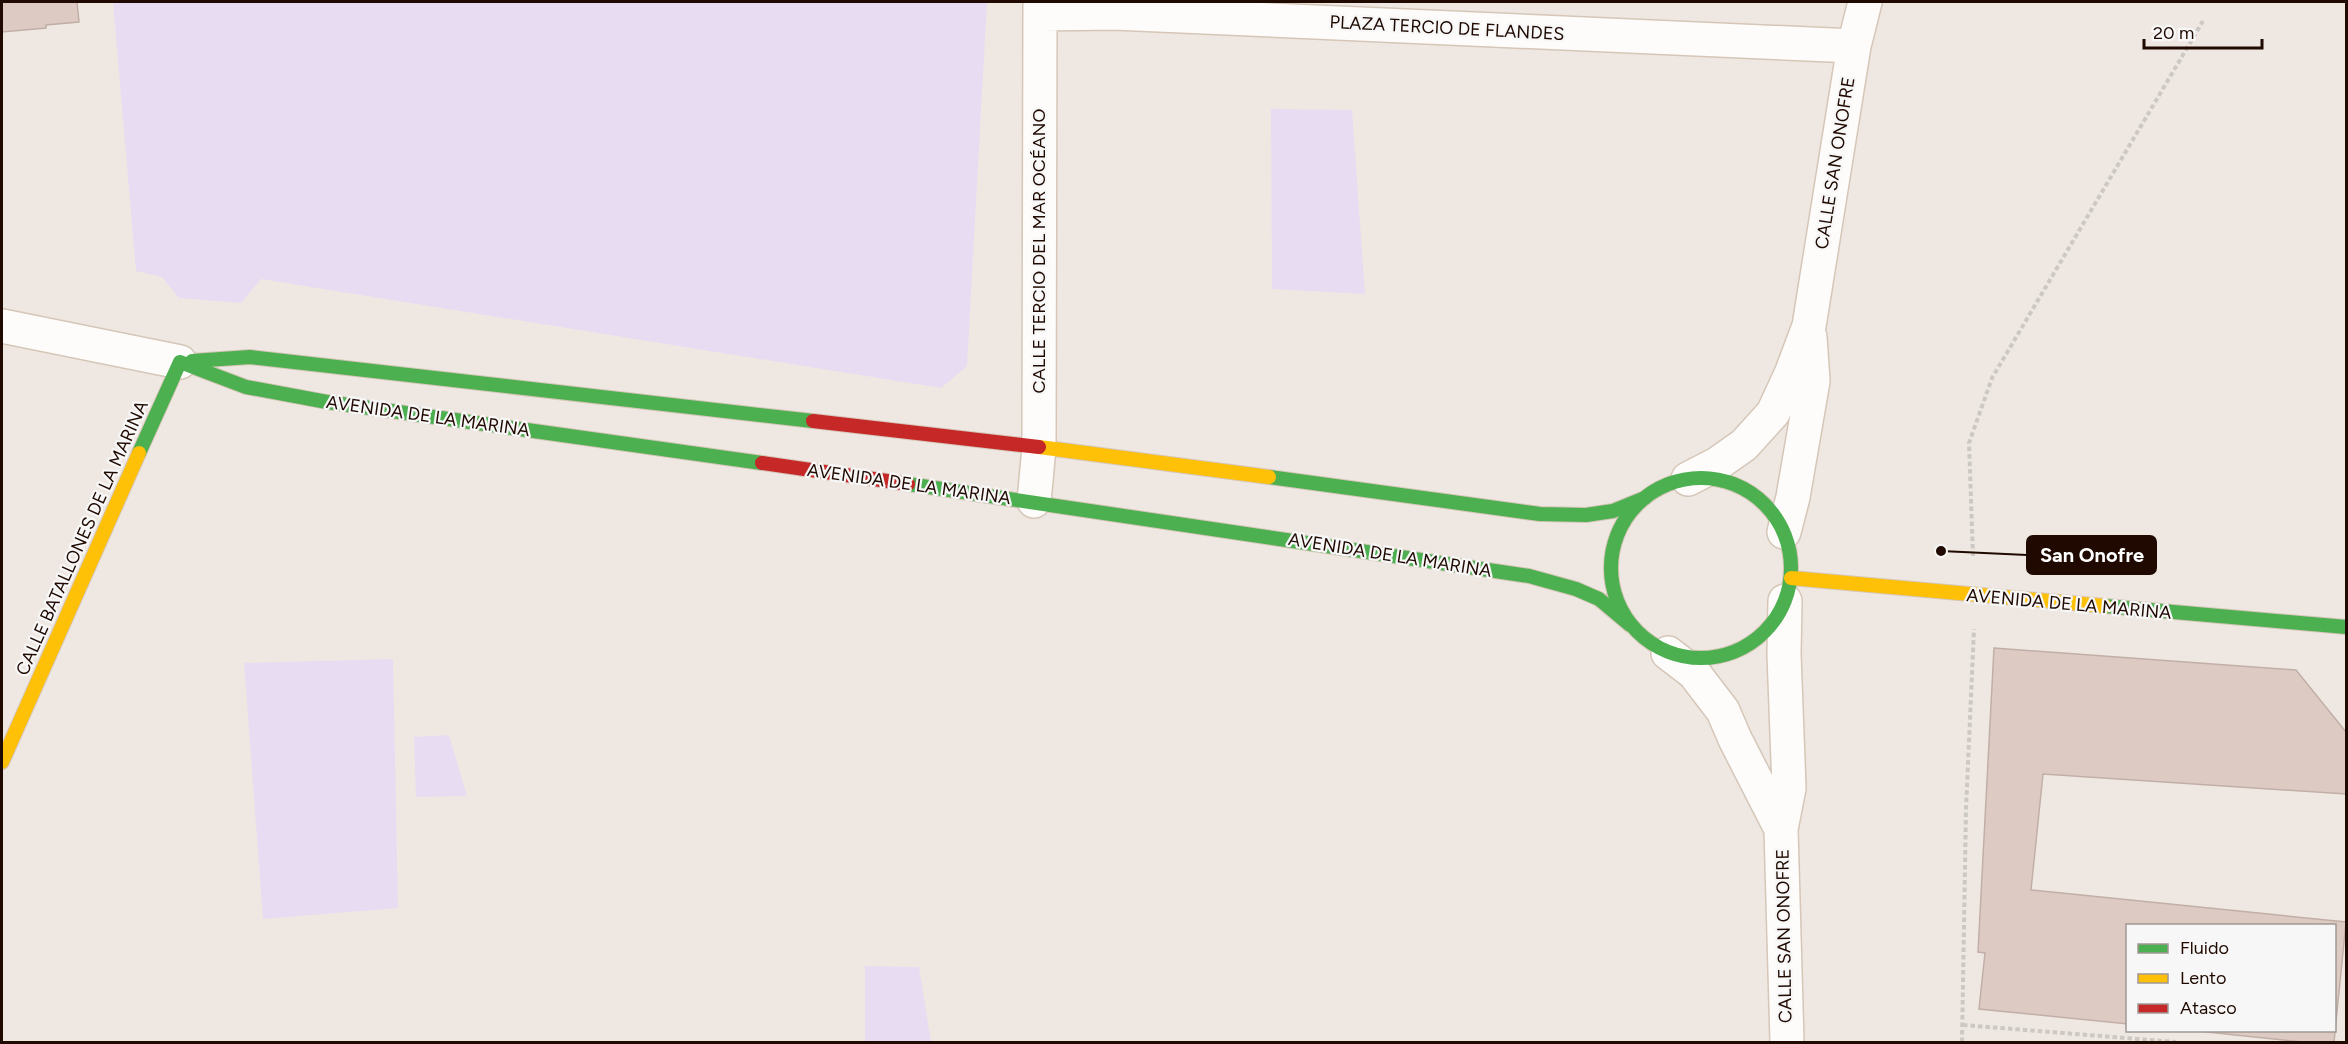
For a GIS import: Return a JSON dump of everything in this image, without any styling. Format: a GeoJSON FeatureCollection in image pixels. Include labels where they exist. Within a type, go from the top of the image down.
{"type":"FeatureCollection","features":[{"type":"Feature","properties":{"kind":"street","name":"CALLE SAN ONOFRE"},"geometry":{"type":"LineString","coordinates":[[1809,326],[1854,46],[1865,2]]}},
{"type":"Feature","properties":{"kind":"street","name":"PLAZA TERCIO DE FLANDES"},"geometry":{"type":"LineString","coordinates":[[1040,8],[1854,46]]}},
{"type":"Feature","properties":{"kind":"street","name":"CALLE TERCIO DEL MAR OCÉANO"},"geometry":{"type":"LineString","coordinates":[[1034,501],[1039,448],[1040,8]]}},
{"type":"Feature","properties":{"kind":"street","name":"AVENIDA DE LA MARINA"},"geometry":{"type":"LineString","coordinates":[[2,326],[180,362],[246,387],[327,402],[1034,501],[1529,576],[1576,589],[1599,599],[1630,625]]}},
{"type":"Feature","properties":{"kind":"street"},"geometry":{"type":"LineString","coordinates":[[1781,830],[1734,739],[1723,711],[1694,673],[1668,653],[1647,641],[1630,625],[1618,605],[1612,582],[1611,558],[1617,536],[1628,515],[1645,498],[1665,485],[1688,478],[1717,464],[1744,445],[1773,414],[1809,326]]}},
{"type":"Feature","properties":{"kind":"street"},"geometry":{"type":"LineString","coordinates":[[1784,532],[1793,497],[1813,381],[1809,326]]}},
{"type":"Feature","properties":{"kind":"street","name":"AVENIDA DE LA MARINA"},"geometry":{"type":"LineString","coordinates":[[180,362],[250,357],[332,365],[1039,448],[1539,514],[1586,515],[1613,511],[1645,498]]}},
{"type":"Feature","properties":{"kind":"street","name":"CALLE BATALLONES DE LA MARINA"},"geometry":{"type":"LineString","coordinates":[[2,762],[180,362]]}},
{"type":"Feature","properties":{"kind":"street"},"geometry":{"type":"LineString","coordinates":[[1688,478],[1711,478],[1723,481],[1755,495],[1772,512],[1784,532],[1791,554],[1784,654],[1789,788],[1781,830]]}},
{"type":"Feature","properties":{"kind":"street","name":"AVENIDA DE LA MARINA"},"geometry":{"type":"LineString","coordinates":[[1788,590],[1975,596],[2346,627]]}},
{"type":"Feature","properties":{"kind":"street"},"geometry":{"type":"LineString","coordinates":[[1668,653],[1691,658],[1715,658],[1737,651],[1757,639],[1774,622],[1788,590]]}},
{"type":"Feature","properties":{"kind":"street","name":"CALLE SAN ONOFRE"},"geometry":{"type":"LineString","coordinates":[[1781,830],[1787,1042]]}},
{"type":"Feature","properties":{"kind":"path"},"geometry":{"type":"LineString","coordinates":[[1962,1042],[1966,809],[1975,596],[1969,443],[1992,378],[2203,21]]}},
{"type":"Feature","properties":{"kind":"path"},"geometry":{"type":"LineString","coordinates":[[1963,1025],[2176,1042]]}},
{"type":"Feature","properties":{"kind":"shaded area"},"geometry":{"type":"Polygon","coordinates":[[[113,2],[987,2],[967,366],[941,388],[261,279],[241,303],[179,298],[162,277],[136,271],[113,2]]]}},
{"type":"Feature","properties":{"kind":"shaded area"},"geometry":{"type":"Polygon","coordinates":[[[1271,109],[1352,110],[1365,294],[1272,289],[1271,109]]]}},
{"type":"Feature","properties":{"kind":"shaded area"},"geometry":{"type":"Polygon","coordinates":[[[393,659],[398,908],[263,919],[244,663],[393,659]]]}},
{"type":"Feature","properties":{"kind":"shaded area"},"geometry":{"type":"Polygon","coordinates":[[[449,735],[467,796],[416,797],[414,737],[449,735]]]}},
{"type":"Feature","properties":{"kind":"shaded area"},"geometry":{"type":"Polygon","coordinates":[[[865,966],[919,967],[931,1042],[865,1042],[865,966]]]}},
{"type":"Feature","properties":{"kind":"building"},"geometry":{"type":"Polygon","coordinates":[[[2,2],[77,2],[79,22],[2,32],[2,2]]]}},
{"type":"Feature","properties":{"kind":"building"},"geometry":{"type":"Polygon","coordinates":[[[1994,648],[2296,670],[2346,732],[2346,794],[2043,774],[2031,890],[2346,922],[2336,1022],[2336,924],[2126,924],[2126,1024],[1979,1009],[1985,953],[1978,952],[1994,648]]]}},
{"type":"Feature","properties":{"kind":"building"},"geometry":{"type":"Polygon","coordinates":[[[2206,1032],[2335,1032],[2334,1042],[2302,1042],[2206,1032]]]}},
{"type":"Feature","properties":{"kind":"traffic: fast"},"geometry":{"type":"LineString","coordinates":[[192,361],[250,357],[813,421]]}},
{"type":"Feature","properties":{"kind":"traffic: fast"},"geometry":{"type":"LineString","coordinates":[[180,362],[246,387],[327,402],[762,463]]}},
{"type":"Feature","properties":{"kind":"traffic: fast"},"geometry":{"type":"LineString","coordinates":[[139,453],[180,362]]}},
{"type":"Feature","properties":{"kind":"traffic: fast"},"geometry":{"type":"LineString","coordinates":[[1269,477],[1540,514],[1586,515],[1613,511],[1645,498]]}},
{"type":"Feature","properties":{"kind":"traffic: fast"},"geometry":{"type":"LineString","coordinates":[[1701,478],[1735,485],[1751,493],[1765,504],[1776,518],[1784,534],[1791,568],[1784,602],[1776,618],[1765,632],[1751,643],[1735,651],[1701,658],[1667,651],[1651,643],[1637,632],[1626,618],[1618,602],[1611,568],[1618,534],[1626,518],[1637,504],[1651,493],[1667,485],[1701,478]]}},
{"type":"Feature","properties":{"kind":"traffic: fast"},"geometry":{"type":"LineString","coordinates":[[908,484],[1529,576],[1576,589],[1599,599],[1630,625]]}},
{"type":"Feature","properties":{"kind":"traffic: fast"},"geometry":{"type":"LineString","coordinates":[[2105,606],[2346,627]]}},
{"type":"Feature","properties":{"kind":"traffic: slow"},"geometry":{"type":"LineString","coordinates":[[1039,447],[1269,477]]}},
{"type":"Feature","properties":{"kind":"traffic: slow"},"geometry":{"type":"LineString","coordinates":[[2,762],[139,453]]}},
{"type":"Feature","properties":{"kind":"traffic: slow"},"geometry":{"type":"LineString","coordinates":[[1791,578],[2105,606]]}},
{"type":"Feature","properties":{"kind":"traffic: jam"},"geometry":{"type":"LineString","coordinates":[[813,421],[1039,447]]}},
{"type":"Feature","properties":{"kind":"traffic: jam"},"geometry":{"type":"LineString","coordinates":[[762,463],[908,484]]}},
{"type":"Feature","properties":{"kind":"place","name":"San Onofre"},"geometry":{"type":"Point","coordinates":[1941,551]}}]}
